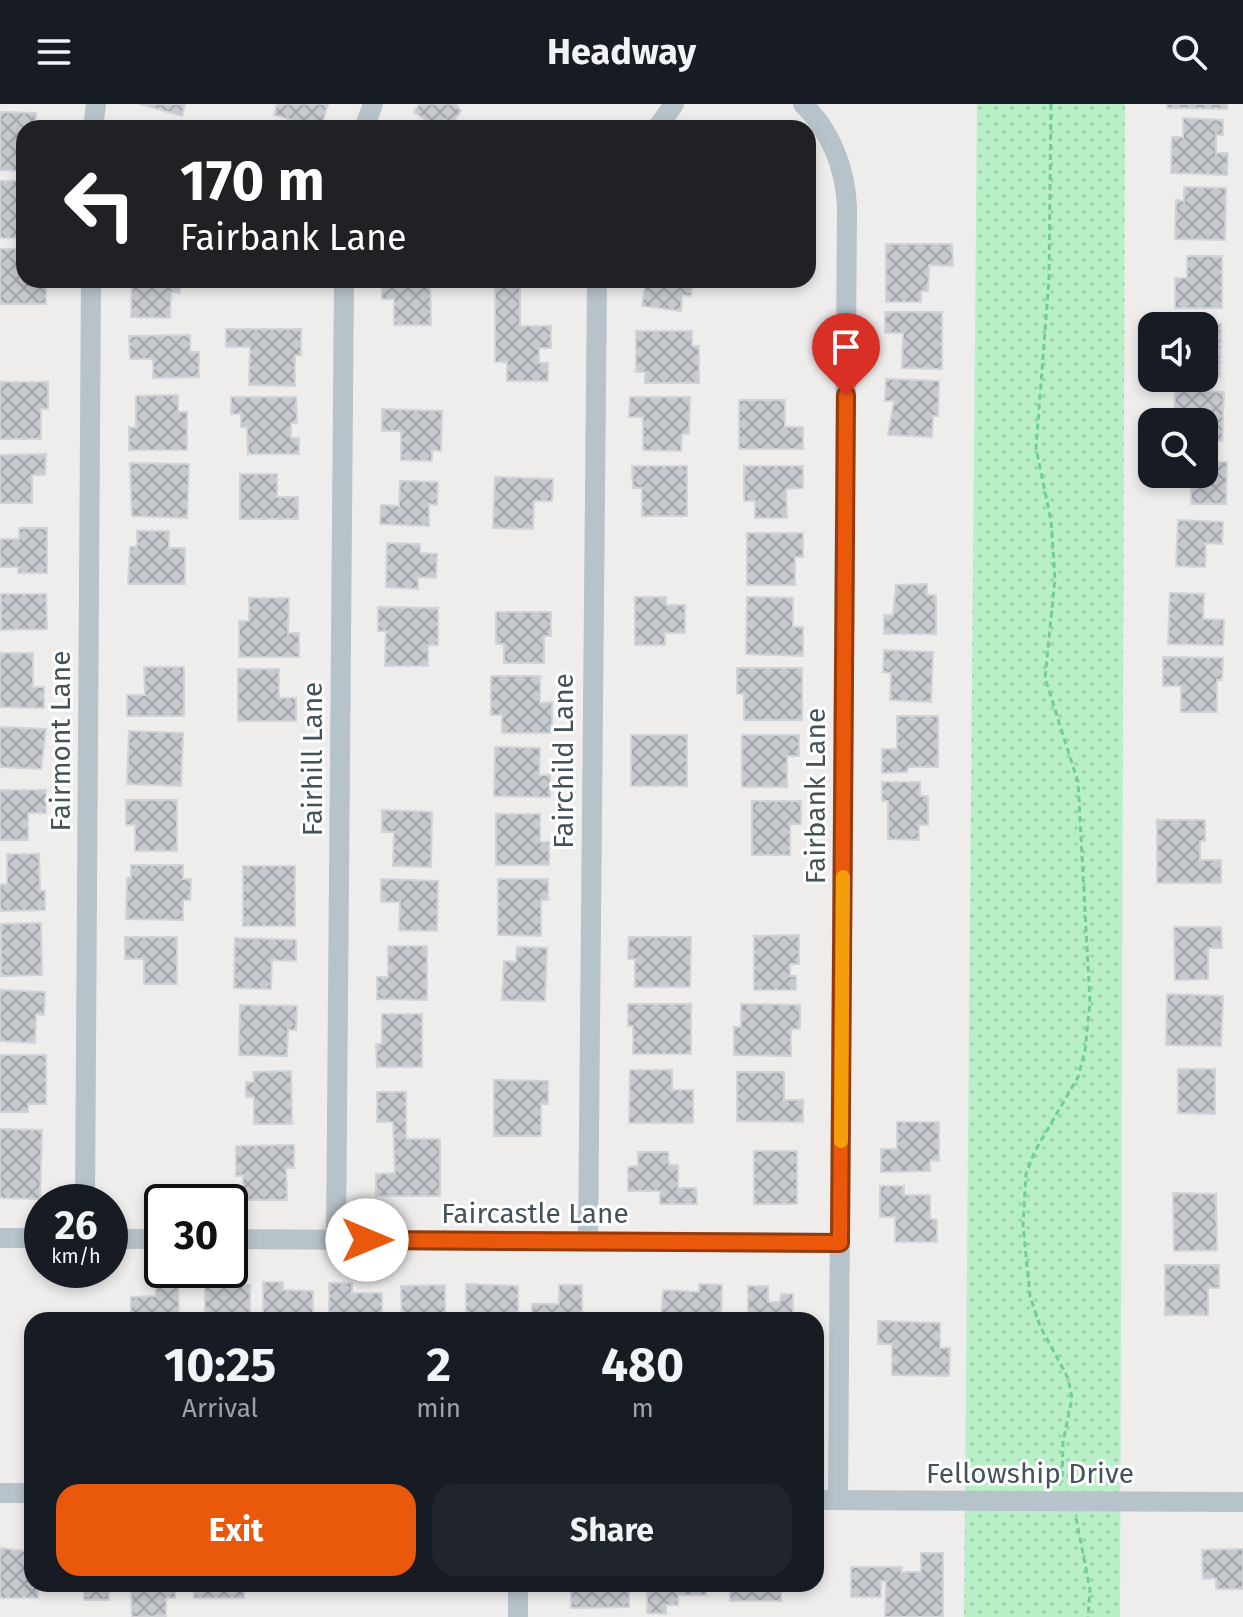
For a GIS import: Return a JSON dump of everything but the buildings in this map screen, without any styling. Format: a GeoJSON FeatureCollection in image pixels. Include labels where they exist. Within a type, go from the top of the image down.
{"type":"FeatureCollection","features":[{"type":"Feature","properties":{"kind":"street","name":"Fairbank Lane"},"geometry":{"type":"LineString","coordinates":[[803,104],[815,120]]}},
{"type":"Feature","properties":{"kind":"street","name":"Fairbank Lane"},"geometry":{"type":"LineString","coordinates":[[816,121],[831,141],[841,167],[847,206],[838,1500]]}},
{"type":"Feature","properties":{"kind":"street","name":"Fairmont Lane"},"geometry":{"type":"LineString","coordinates":[[85,1184],[91,288]]}},
{"type":"Feature","properties":{"kind":"street","name":"Fairhill Lane"},"geometry":{"type":"LineString","coordinates":[[336,1239],[344,288]]}},
{"type":"Feature","properties":{"kind":"street","name":"Fairchild Lane"},"geometry":{"type":"LineString","coordinates":[[588,1242],[597,288]]}},
{"type":"Feature","properties":{"kind":"street"},"geometry":{"type":"LineString","coordinates":[[0,1238],[24,1238]]}},
{"type":"Feature","properties":{"kind":"street","name":"Faircastle Lane"},"geometry":{"type":"LineString","coordinates":[[248,1239],[840,1243]]}},
{"type":"Feature","properties":{"kind":"street"},"geometry":{"type":"LineString","coordinates":[[0,1493],[24,1493]]}},
{"type":"Feature","properties":{"kind":"street","name":"Fellowship Drive"},"geometry":{"type":"LineString","coordinates":[[824,1500],[1243,1502]]}},
{"type":"Feature","properties":{"kind":"street"},"geometry":{"type":"LineString","coordinates":[[518,1592],[518,1617]]}},
{"type":"Feature","properties":{"kind":"path"},"geometry":{"type":"LineString","coordinates":[[1051,104],[1049,279],[1036,448],[1051,521],[1055,578],[1045,678],[1078,782],[1090,1002],[1085,1051],[1078,1077],[1035,1151],[1026,1174],[1023,1225],[1030,1296],[1040,1326],[1068,1378],[1072,1398],[1063,1442],[1062,1491]]}},
{"type":"Feature","properties":{"kind":"path"},"geometry":{"type":"LineString","coordinates":[[1075,1512],[1090,1589],[1088,1617]]}},
{"type":"Feature","properties":{"kind":"green space"},"geometry":{"type":"Polygon","coordinates":[[[977,104],[1125,104],[1120,1617],[964,1617],[977,104]]]}},
{"type":"Feature","properties":{"kind":"slow traffic"},"geometry":{"type":"LineString","coordinates":[[841,1141],[843,877]]}},
{"type":"Feature","properties":{"kind":"route"},"geometry":{"type":"LineString","coordinates":[[367,1240],[840,1243],[846,395]]}}]}
